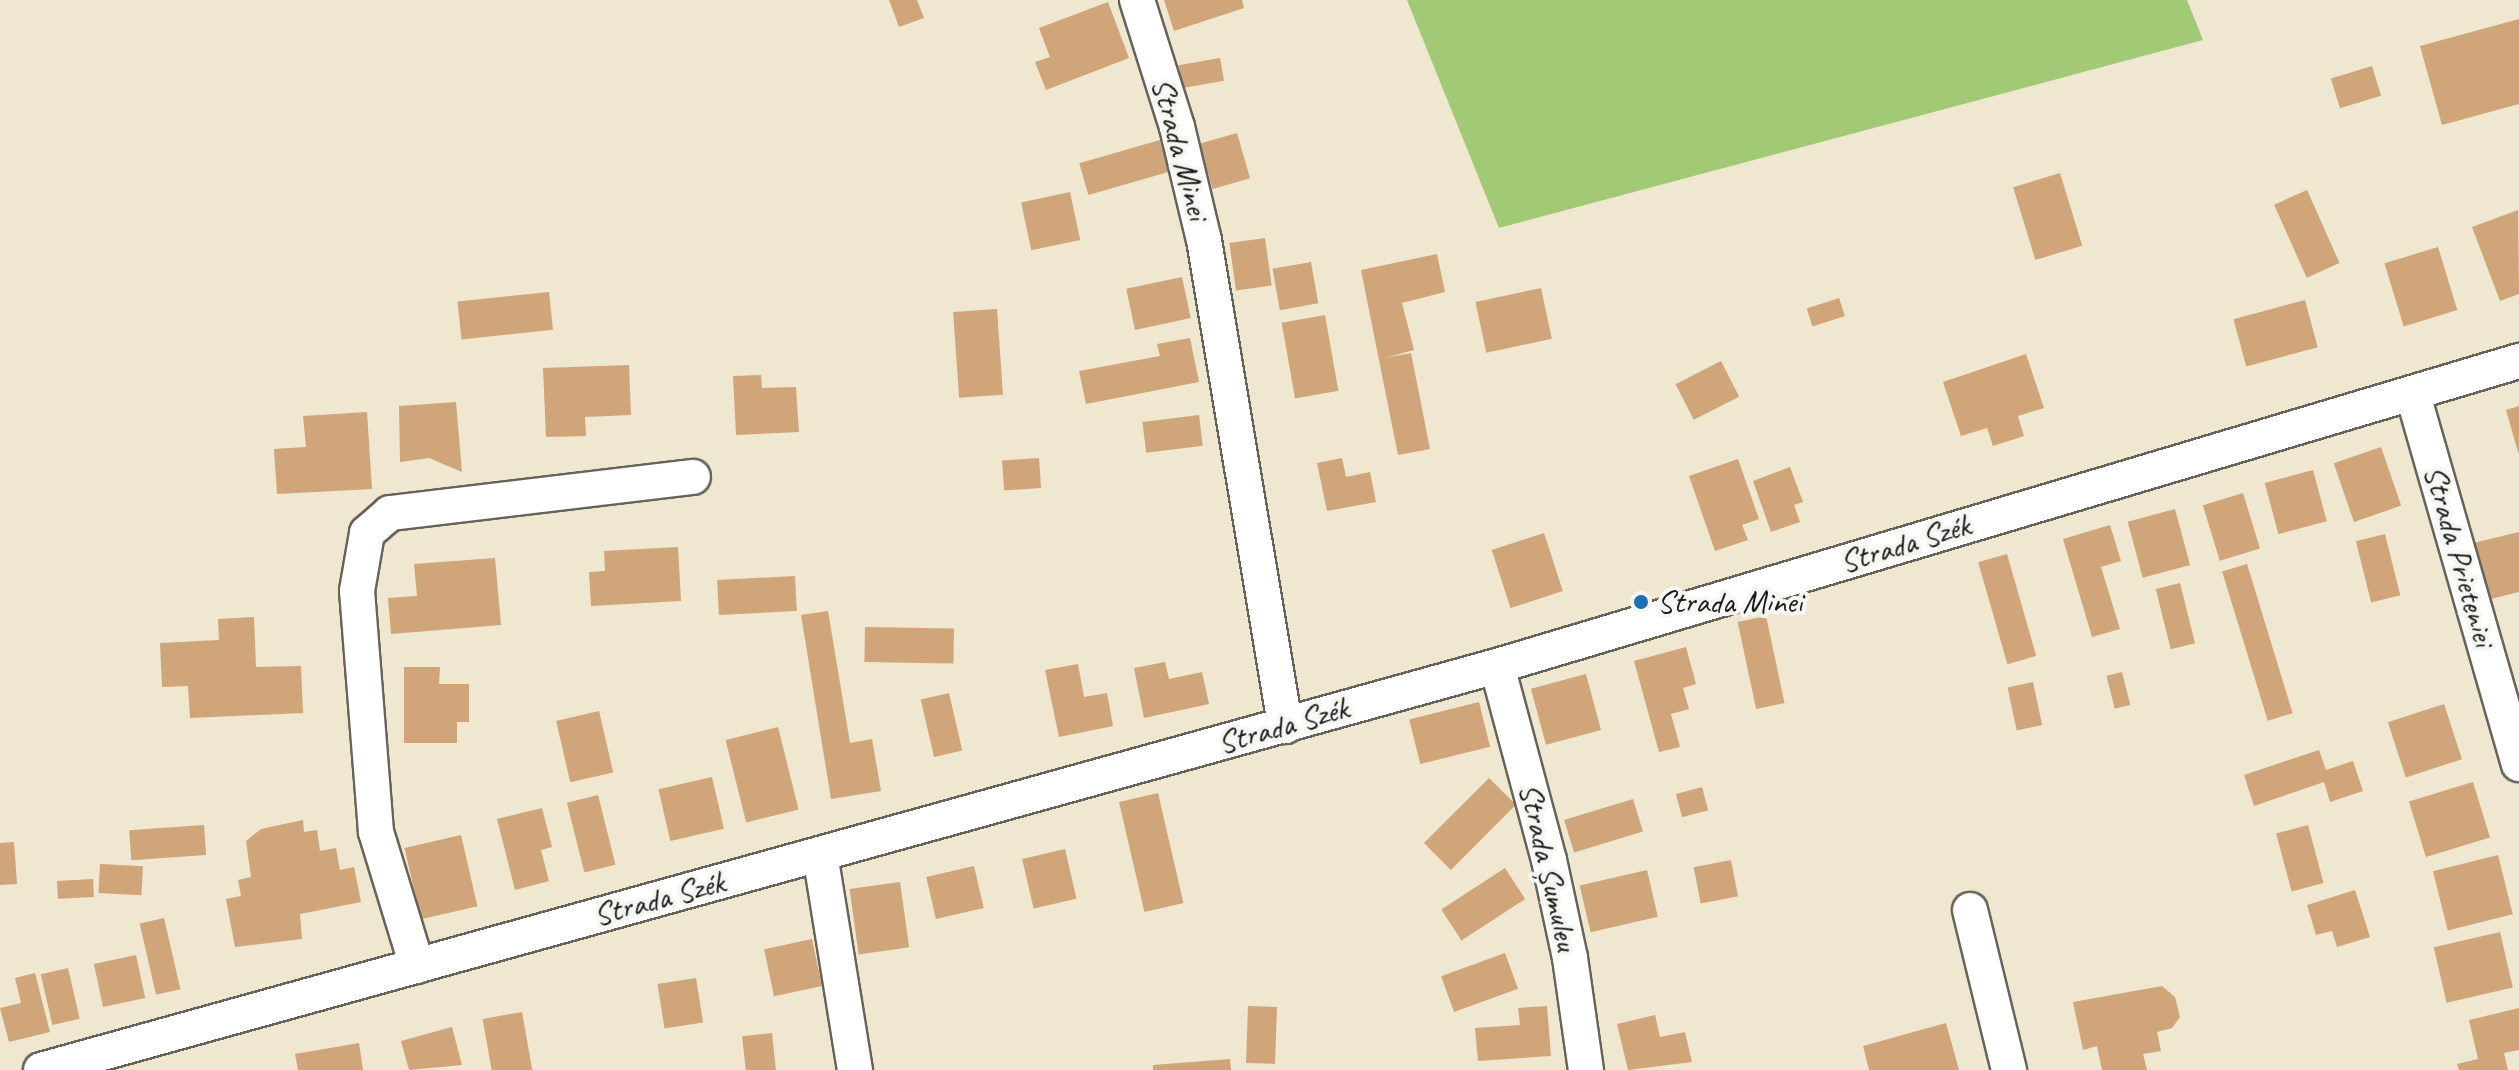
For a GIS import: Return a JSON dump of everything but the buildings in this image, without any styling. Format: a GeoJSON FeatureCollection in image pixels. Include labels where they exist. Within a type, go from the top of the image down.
{"type":"FeatureCollection","features":[{"type":"Feature","properties":{"kind":"street","name":"Strada Minei"},"geometry":{"type":"LineString","coordinates":[[1137,0],[1177,127],[1204,240],[1285,726]]}},
{"type":"Feature","properties":{"kind":"street","name":"Strada Szék"},"geometry":{"type":"LineString","coordinates":[[41,1070],[1497,666],[2519,361]]}},
{"type":"Feature","properties":{"kind":"street","name":"Strada Prieteniei"},"geometry":{"type":"LineString","coordinates":[[2413,395],[2519,764]]}},
{"type":"Feature","properties":{"kind":"street"},"geometry":{"type":"LineString","coordinates":[[417,966],[376,832],[357,591],[367,533],[390,513],[693,477]]}},
{"type":"Feature","properties":{"kind":"street","name":"Strada Șumuleu"},"geometry":{"type":"LineString","coordinates":[[1497,666],[1561,916],[1586,1070]]}},
{"type":"Feature","properties":{"kind":"street"},"geometry":{"type":"LineString","coordinates":[[820,854],[855,1070]]}},
{"type":"Feature","properties":{"kind":"street"},"geometry":{"type":"LineString","coordinates":[[1970,910],[2009,1070]]}},
{"type":"Feature","properties":{"kind":"green space"},"geometry":{"type":"Polygon","coordinates":[[[1407,0],[2187,0],[2203,40],[1499,228],[1407,0]]]}},
{"type":"Feature","properties":{"kind":"place","name":"Strada Minei"},"geometry":{"type":"Point","coordinates":[1641,602]}}]}
